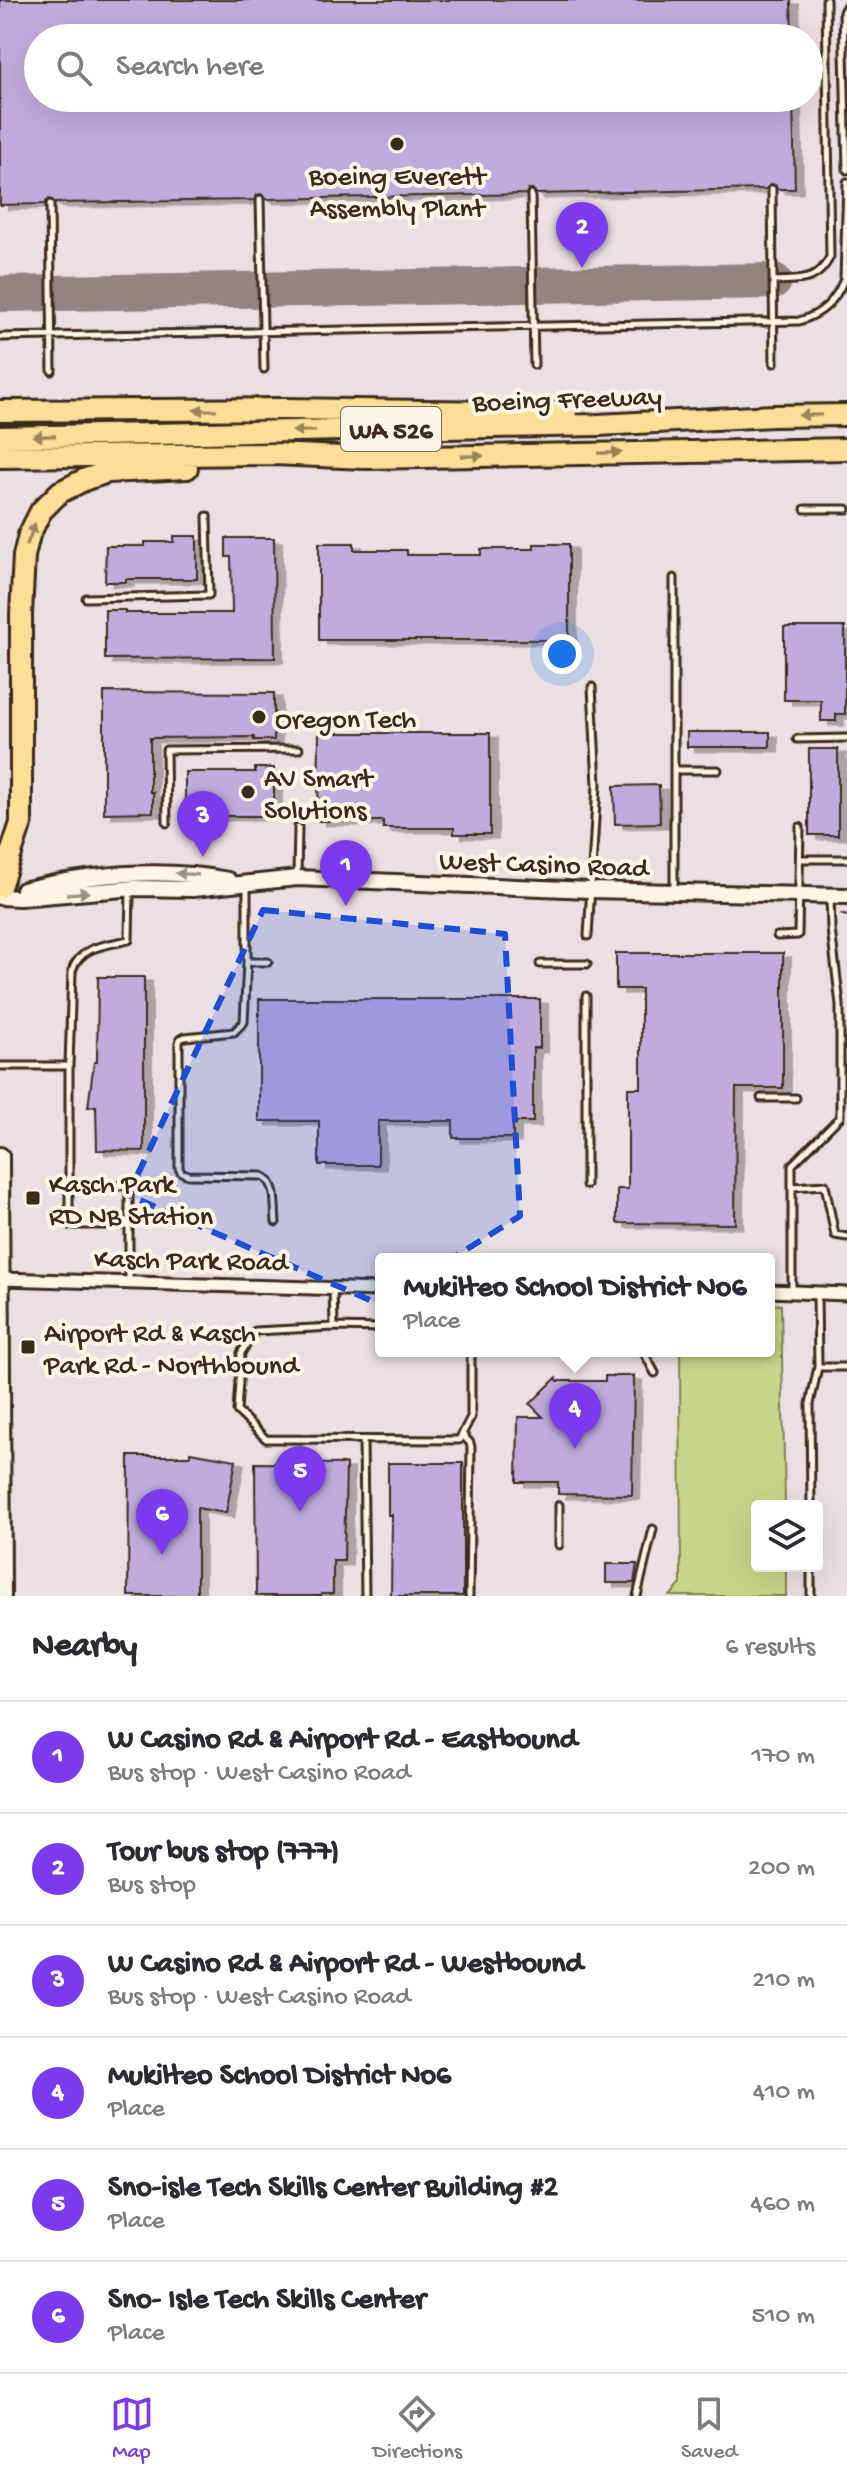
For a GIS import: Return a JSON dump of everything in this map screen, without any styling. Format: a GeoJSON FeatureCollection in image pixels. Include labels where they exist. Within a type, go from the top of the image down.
{"type":"FeatureCollection","features":[{"type":"Feature","properties":{"kind":"highway"},"geometry":{"type":"LineString","coordinates":[[0,411],[283,409],[774,416]]}},
{"type":"Feature","properties":{"kind":"highway","name":"Boeing Freeway"},"geometry":{"type":"LineString","coordinates":[[4,447],[847,415]]}},
{"type":"Feature","properties":{"kind":"highway","name":"Boeing Freeway"},"geometry":{"type":"LineString","coordinates":[[4,447],[366,458],[847,449]]}},
{"type":"Feature","properties":{"kind":"highway"},"geometry":{"type":"LineString","coordinates":[[0,887],[21,823],[24,556],[29,535],[41,511],[60,492],[108,472],[366,458]]}},
{"type":"Feature","properties":{"kind":"main road"},"geometry":{"type":"LineString","coordinates":[[0,1156],[2,1596]]}},
{"type":"Feature","properties":{"kind":"street","name":"West Casino Road"},"geometry":{"type":"LineString","coordinates":[[0,897],[59,881],[133,873],[192,873],[243,883]]}},
{"type":"Feature","properties":{"kind":"street","name":"West Casino Road"},"geometry":{"type":"LineString","coordinates":[[0,897],[130,889],[193,889],[297,878],[590,890],[847,896]]}},
{"type":"Feature","properties":{"kind":"street","name":"Kasch Park Road"},"geometry":{"type":"LineString","coordinates":[[1,1279],[375,1290]]}},
{"type":"Feature","properties":{"kind":"street"},"geometry":{"type":"LineString","coordinates":[[775,1291],[847,1294]]}},
{"type":"Feature","properties":{"kind":"lane"},"geometry":{"type":"LineString","coordinates":[[774,281],[812,279],[824,269],[830,257],[826,0]]}},
{"type":"Feature","properties":{"kind":"lane"},"geometry":{"type":"LineString","coordinates":[[847,5],[843,12],[847,170]]}},
{"type":"Feature","properties":{"kind":"lane"},"geometry":{"type":"LineString","coordinates":[[0,337],[799,321],[829,306],[844,279],[847,182]]}},
{"type":"Feature","properties":{"kind":"lane"},"geometry":{"type":"LineString","coordinates":[[772,189],[774,363]]}},
{"type":"Feature","properties":{"kind":"lane"},"geometry":{"type":"LineString","coordinates":[[531,194],[534,365]]}},
{"type":"Feature","properties":{"kind":"lane"},"geometry":{"type":"LineString","coordinates":[[260,199],[264,369]]}},
{"type":"Feature","properties":{"kind":"lane"},"geometry":{"type":"LineString","coordinates":[[50,204],[54,336],[52,371]]}},
{"type":"Feature","properties":{"kind":"lane"},"geometry":{"type":"LineString","coordinates":[[805,509],[847,509]]}},
{"type":"Feature","properties":{"kind":"lane"},"geometry":{"type":"LineString","coordinates":[[86,598],[209,595],[207,516]]}},
{"type":"Feature","properties":{"kind":"lane"},"geometry":{"type":"LineString","coordinates":[[674,578],[674,892]]}},
{"type":"Feature","properties":{"kind":"lane"},"geometry":{"type":"LineString","coordinates":[[588,936],[597,785],[592,687]]}},
{"type":"Feature","properties":{"kind":"lane"},"geometry":{"type":"LineString","coordinates":[[797,739],[847,738]]}},
{"type":"Feature","properties":{"kind":"lane"},"geometry":{"type":"LineString","coordinates":[[167,823],[166,750],[299,749]]}},
{"type":"Feature","properties":{"kind":"lane"},"geometry":{"type":"LineString","coordinates":[[674,770],[718,770]]}},
{"type":"Feature","properties":{"kind":"lane"},"geometry":{"type":"LineString","coordinates":[[297,878],[298,827]]}},
{"type":"Feature","properties":{"kind":"lane"},"geometry":{"type":"LineString","coordinates":[[777,936],[798,935],[800,827]]}},
{"type":"Feature","properties":{"kind":"lane"},"geometry":{"type":"LineString","coordinates":[[800,859],[847,859]]}},
{"type":"Feature","properties":{"kind":"lane"},"geometry":{"type":"LineString","coordinates":[[243,883],[247,962],[244,1022],[234,1032],[180,1039],[179,1168],[188,1175],[267,1178],[272,1184],[276,1222]]}},
{"type":"Feature","properties":{"kind":"lane"},"geometry":{"type":"LineString","coordinates":[[129,1225],[69,1225],[69,1066],[72,971],[75,962],[96,947],[129,940],[130,889]]}},
{"type":"Feature","properties":{"kind":"lane"},"geometry":{"type":"LineString","coordinates":[[792,1292],[792,1165],[840,1117],[840,1005],[830,895]]}},
{"type":"Feature","properties":{"kind":"lane"},"geometry":{"type":"LineString","coordinates":[[247,962],[268,962]]}},
{"type":"Feature","properties":{"kind":"lane"},"geometry":{"type":"LineString","coordinates":[[540,964],[587,964]]}},
{"type":"Feature","properties":{"kind":"lane"},"geometry":{"type":"LineString","coordinates":[[586,996],[586,1185]]}},
{"type":"Feature","properties":{"kind":"lane"},"geometry":{"type":"LineString","coordinates":[[0,1066],[69,1066]]}},
{"type":"Feature","properties":{"kind":"lane"},"geometry":{"type":"LineString","coordinates":[[761,1098],[796,1098]]}},
{"type":"Feature","properties":{"kind":"lane"},"geometry":{"type":"LineString","coordinates":[[69,1185],[129,1186],[129,1283]]}},
{"type":"Feature","properties":{"kind":"lane"},"geometry":{"type":"LineString","coordinates":[[792,1187],[825,1185],[835,1235],[847,1237]]}},
{"type":"Feature","properties":{"kind":"lane"},"geometry":{"type":"LineString","coordinates":[[333,1287],[334,1327]]}},
{"type":"Feature","properties":{"kind":"lane"},"geometry":{"type":"LineString","coordinates":[[811,1500],[810,1404],[818,1367],[817,1293]]}},
{"type":"Feature","properties":{"kind":"lane"},"geometry":{"type":"LineString","coordinates":[[375,1328],[255,1331],[241,1353],[237,1411],[266,1439],[459,1440],[471,1417],[471,1357]]}},
{"type":"Feature","properties":{"kind":"lane"},"geometry":{"type":"LineString","coordinates":[[646,1357],[655,1373]]}},
{"type":"Feature","properties":{"kind":"lane"},"geometry":{"type":"LineString","coordinates":[[818,1367],[847,1367]]}},
{"type":"Feature","properties":{"kind":"lane"},"geometry":{"type":"LineString","coordinates":[[462,1434],[471,1447],[469,1596]]}},
{"type":"Feature","properties":{"kind":"lane"},"geometry":{"type":"LineString","coordinates":[[363,1440],[365,1596]]}},
{"type":"Feature","properties":{"kind":"lane"},"geometry":{"type":"LineString","coordinates":[[559,1505],[559,1545]]}},
{"type":"Feature","properties":{"kind":"lane"},"geometry":{"type":"LineString","coordinates":[[637,1596],[653,1529]]}},
{"type":"Feature","properties":{"kind":"lane"},"geometry":{"type":"LineString","coordinates":[[811,1572],[811,1596]]}},
{"type":"Feature","properties":{"kind":"highlighted area"},"geometry":{"type":"Polygon","coordinates":[[[263,910],[505,934],[520,1216],[379,1304],[128,1195],[263,910]]]}},
{"type":"Feature","properties":{"kind":"green space"},"geometry":{"type":"Polygon","coordinates":[[[775,1304],[781,1305],[785,1500],[751,1500],[751,1572],[786,1572],[786,1596],[670,1596],[681,1584],[680,1357],[775,1357],[775,1304]]]}},
{"type":"Feature","properties":{"kind":"building","name":"Boeing Everett Assembly Plant"},"geometry":{"type":"Polygon","coordinates":[[[0,0],[791,0],[792,24],[24,24],[24,112],[793,112],[795,189],[778,189],[771,184],[766,189],[536,194],[532,189],[526,194],[266,199],[261,194],[255,200],[55,203],[49,199],[45,204],[0,205],[0,0]]]}},
{"type":"Feature","properties":{"kind":"building"},"geometry":{"type":"Polygon","coordinates":[[[174,536],[197,536],[197,579],[105,582],[106,546],[174,542],[174,536]]]}},
{"type":"Feature","properties":{"kind":"building"},"geometry":{"type":"Polygon","coordinates":[[[226,538],[274,538],[275,658],[105,659],[105,610],[125,610],[125,613],[232,613],[231,557],[226,557],[226,538]]]}},
{"type":"Feature","properties":{"kind":"building"},"geometry":{"type":"Polygon","coordinates":[[[319,543],[354,543],[354,550],[407,550],[407,555],[481,555],[481,549],[534,549],[534,544],[569,544],[569,640],[319,640],[319,543]]]}},
{"type":"Feature","properties":{"kind":"building"},"geometry":{"type":"Polygon","coordinates":[[[784,627],[845,627],[845,714],[836,714],[836,721],[821,721],[821,700],[784,700],[784,627]]]}},
{"type":"Feature","properties":{"kind":"building"},"geometry":{"type":"Polygon","coordinates":[[[104,692],[274,693],[274,740],[254,740],[254,737],[150,738],[153,812],[104,813],[104,692]]]}},
{"type":"Feature","properties":{"kind":"building"},"geometry":{"type":"Polygon","coordinates":[[[687,732],[770,732],[770,747],[687,747],[687,732]]]}},
{"type":"Feature","properties":{"kind":"building"},"geometry":{"type":"Polygon","coordinates":[[[319,733],[490,733],[490,834],[454,834],[454,828],[383,828],[383,821],[318,821],[319,733]]]}},
{"type":"Feature","properties":{"kind":"building"},"geometry":{"type":"Polygon","coordinates":[[[809,749],[838,749],[838,835],[809,835],[809,749]]]}},
{"type":"Feature","properties":{"kind":"building"},"geometry":{"type":"Polygon","coordinates":[[[255,768],[274,768],[274,816],[185,816],[185,772],[255,772],[255,768]]]}},
{"type":"Feature","properties":{"kind":"building"},"geometry":{"type":"Polygon","coordinates":[[[659,785],[660,823],[615,824],[614,786],[659,785]]]}},
{"type":"Feature","properties":{"kind":"building"},"geometry":{"type":"Polygon","coordinates":[[[616,953],[783,953],[783,1088],[736,1088],[735,1224],[617,1223],[617,1189],[628,1189],[628,1088],[641,1088],[641,989],[616,989],[616,953]]]}},
{"type":"Feature","properties":{"kind":"building"},"geometry":{"type":"Polygon","coordinates":[[[98,977],[144,977],[144,1151],[97,1150],[96,1106],[88,1107],[94,1062],[97,1062],[98,977]]]}},
{"type":"Feature","properties":{"kind":"building"},"geometry":{"type":"Polygon","coordinates":[[[259,999],[540,999],[540,1048],[533,1048],[533,1122],[513,1122],[513,1138],[453,1138],[453,1121],[378,1121],[378,1165],[319,1165],[319,1121],[259,1121],[259,999]]]}},
{"type":"Feature","properties":{"kind":"building"},"geometry":{"type":"Polygon","coordinates":[[[605,1376],[634,1376],[632,1495],[558,1494],[558,1482],[517,1482],[518,1417],[543,1417],[530,1404],[556,1378],[558,1381],[605,1381],[605,1376]]]}},
{"type":"Feature","properties":{"kind":"building"},"geometry":{"type":"Polygon","coordinates":[[[190,1452],[236,1460],[226,1513],[197,1508],[197,1596],[128,1596],[129,1456],[190,1456],[190,1452]]]}},
{"type":"Feature","properties":{"kind":"building"},"geometry":{"type":"Polygon","coordinates":[[[255,1463],[346,1464],[344,1561],[333,1561],[333,1594],[256,1596],[255,1463]]]}},
{"type":"Feature","properties":{"kind":"building"},"geometry":{"type":"Polygon","coordinates":[[[388,1463],[463,1463],[463,1596],[391,1596],[392,1515],[388,1515],[388,1463]]]}},
{"type":"Feature","properties":{"kind":"building"},"geometry":{"type":"Polygon","coordinates":[[[606,1564],[637,1564],[634,1583],[606,1583],[606,1564]]]}},
{"type":"Feature","properties":{"kind":"taxiway"},"geometry":{"type":"LineString","coordinates":[[0,294],[774,281]]}},
{"type":"Feature","properties":{"kind":"place","name":"Boeing Everett Assembly Plant"},"geometry":{"type":"Point","coordinates":[397,144]}},
{"type":"Feature","properties":{"kind":"place","name":"Tour bus stop (777)"},"geometry":{"type":"Point","coordinates":[582,268]}},
{"type":"Feature","properties":{"kind":"place","name":"Oregon Tech"},"geometry":{"type":"Point","coordinates":[259,717]}},
{"type":"Feature","properties":{"kind":"place","name":"AV Smart Solutions"},"geometry":{"type":"Point","coordinates":[248,792]}},
{"type":"Feature","properties":{"kind":"place","name":"W Casino Rd & Airport Rd - Westbound"},"geometry":{"type":"Point","coordinates":[203,857]}},
{"type":"Feature","properties":{"kind":"place","name":"W Casino Rd & Airport Rd - Eastbound"},"geometry":{"type":"Point","coordinates":[346,906]}},
{"type":"Feature","properties":{"kind":"place","name":"Kasch Park RD NB Station"},"geometry":{"type":"Point","coordinates":[33,1198]}},
{"type":"Feature","properties":{"kind":"place","name":"Airport Rd & Kasch Park Rd - Northbound"},"geometry":{"type":"Point","coordinates":[28,1347]}},
{"type":"Feature","properties":{"kind":"place","name":"Mukilteo School District No6"},"geometry":{"type":"Point","coordinates":[575,1449]}},
{"type":"Feature","properties":{"kind":"place","name":"Sno-isle Tech Skills Center Building #2"},"geometry":{"type":"Point","coordinates":[300,1512]}},
{"type":"Feature","properties":{"kind":"place","name":"Sno- Isle Tech Skills Center"},"geometry":{"type":"Point","coordinates":[162,1555]}}]}
